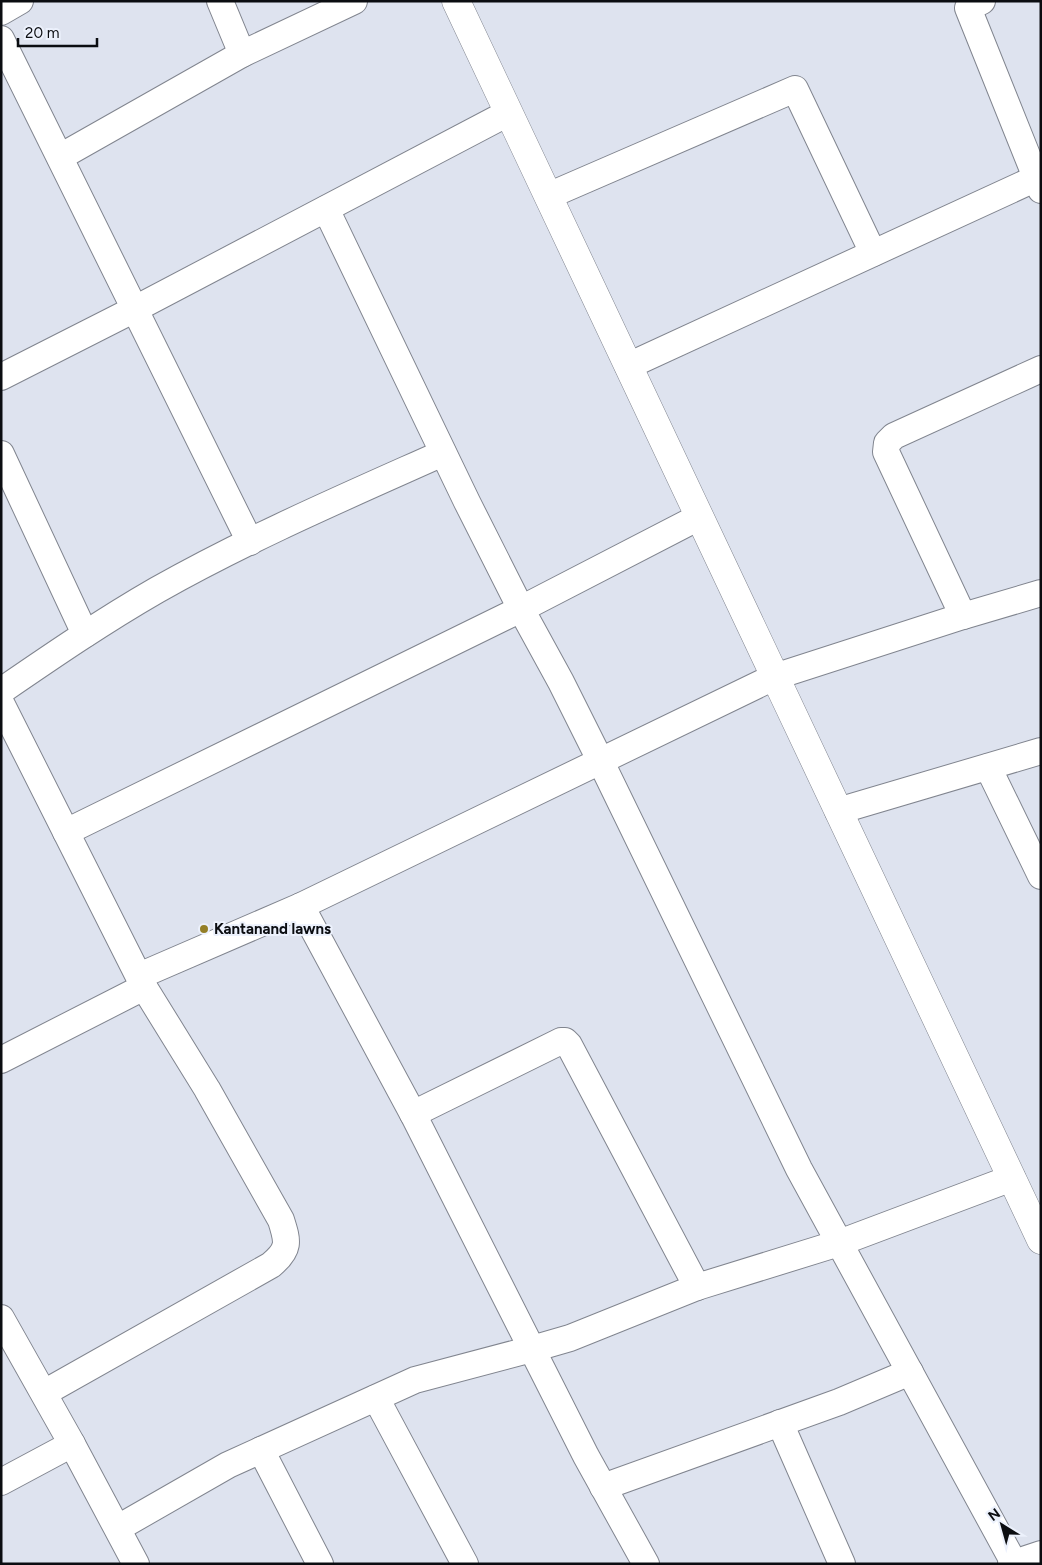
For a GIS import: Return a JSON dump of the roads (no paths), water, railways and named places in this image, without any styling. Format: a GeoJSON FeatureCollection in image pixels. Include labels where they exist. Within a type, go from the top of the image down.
{"type":"FeatureCollection","features":[{"type":"Feature","properties":{"kind":"street"},"geometry":{"type":"LineString","coordinates":[[1,12],[20,1]]}},
{"type":"Feature","properties":{"kind":"street"},"geometry":{"type":"LineString","coordinates":[[220,1],[242,54]]}},
{"type":"Feature","properties":{"kind":"street"},"geometry":{"type":"LineString","coordinates":[[60,157],[242,54],[354,1]]}},
{"type":"Feature","properties":{"kind":"street"},"geometry":{"type":"LineString","coordinates":[[456,1],[1041,1240]]}},
{"type":"Feature","properties":{"kind":"street"},"geometry":{"type":"LineString","coordinates":[[628,366],[873,253],[1039,181],[968,8],[982,1]]}},
{"type":"Feature","properties":{"kind":"street"},"geometry":{"type":"LineString","coordinates":[[1,39],[250,542]]}},
{"type":"Feature","properties":{"kind":"street"},"geometry":{"type":"LineString","coordinates":[[548,196],[795,89],[873,253]]}},
{"type":"Feature","properties":{"kind":"street"},"geometry":{"type":"LineString","coordinates":[[1,377],[135,309],[508,113]]}},
{"type":"Feature","properties":{"kind":"street"},"geometry":{"type":"LineString","coordinates":[[326,209],[443,453],[521,609],[561,682],[600,760],[799,1169],[1012,1563],[1041,1554]]}},
{"type":"Feature","properties":{"kind":"street"},"geometry":{"type":"LineString","coordinates":[[963,616],[886,452],[887,443],[894,436],[1041,369]]}},
{"type":"Feature","properties":{"kind":"street"},"geometry":{"type":"LineString","coordinates":[[1,691],[85,634],[157,590],[250,542],[443,453]]}},
{"type":"Feature","properties":{"kind":"street"},"geometry":{"type":"LineString","coordinates":[[1,454],[8,489],[85,634]]}},
{"type":"Feature","properties":{"kind":"street"},"geometry":{"type":"LineString","coordinates":[[66,832],[521,609],[698,516]]}},
{"type":"Feature","properties":{"kind":"street"},"geometry":{"type":"LineString","coordinates":[[1,1060],[141,982],[774,677],[1041,593]]}},
{"type":"Feature","properties":{"kind":"street"},"geometry":{"type":"LineString","coordinates":[[1,702],[141,982],[207,1089],[281,1220],[286,1236],[282,1256],[271,1265],[44,1393]]}},
{"type":"Feature","properties":{"kind":"street"},"geometry":{"type":"LineString","coordinates":[[838,811],[1041,751]]}},
{"type":"Feature","properties":{"kind":"street"},"geometry":{"type":"LineString","coordinates":[[988,767],[1041,876]]}},
{"type":"Feature","properties":{"kind":"street"},"geometry":{"type":"LineString","coordinates":[[301,906],[412,1114],[603,1487],[646,1564]]}},
{"type":"Feature","properties":{"kind":"street"},"geometry":{"type":"LineString","coordinates":[[412,1114],[561,1041],[565,1041],[574,1054],[697,1287]]}},
{"type":"Feature","properties":{"kind":"street"},"geometry":{"type":"LineString","coordinates":[[118,1528],[228,1465],[415,1380],[532,1350],[570,1338],[697,1287],[839,1243],[1012,1178]]}},
{"type":"Feature","properties":{"kind":"street"},"geometry":{"type":"LineString","coordinates":[[1,1318],[72,1444],[136,1564]]}},
{"type":"Feature","properties":{"kind":"street"},"geometry":{"type":"LineString","coordinates":[[603,1487],[839,1402],[910,1372]]}},
{"type":"Feature","properties":{"kind":"street"},"geometry":{"type":"LineString","coordinates":[[376,1398],[465,1564]]}},
{"type":"Feature","properties":{"kind":"street"},"geometry":{"type":"LineString","coordinates":[[780,1423],[842,1564]]}},
{"type":"Feature","properties":{"kind":"street"},"geometry":{"type":"LineString","coordinates":[[1,1482],[72,1444]]}},
{"type":"Feature","properties":{"kind":"street"},"geometry":{"type":"LineString","coordinates":[[261,1450],[320,1564]]}},
{"type":"Feature","properties":{"kind":"place","name":"Kantanand lawns"},"geometry":{"type":"Point","coordinates":[204,929]}}]}
